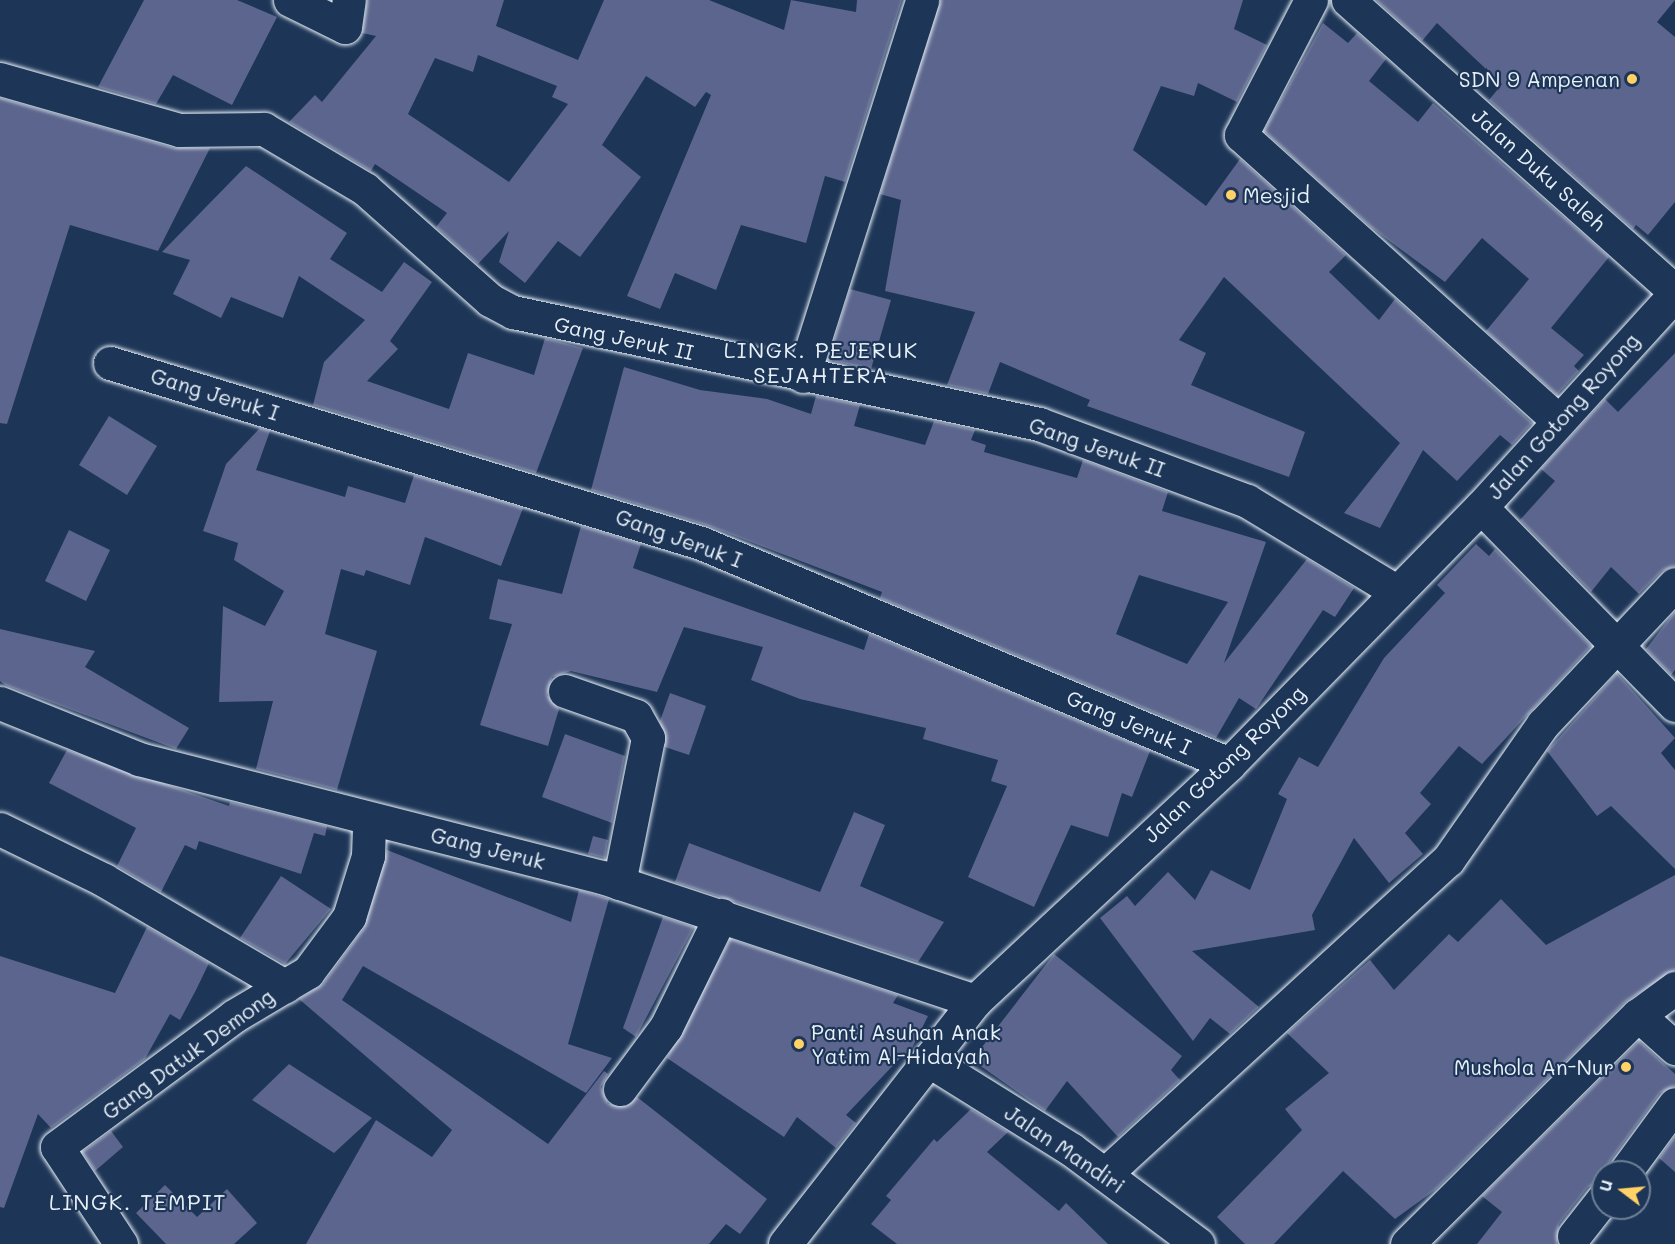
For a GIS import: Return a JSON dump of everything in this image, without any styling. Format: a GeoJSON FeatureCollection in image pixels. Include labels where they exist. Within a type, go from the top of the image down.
{"type":"FeatureCollection","features":[{"type":"Feature","properties":{"kind":"street"},"geometry":{"type":"LineString","coordinates":[[290,0],[345,27],[348,0]]}},
{"type":"Feature","properties":{"kind":"street"},"geometry":{"type":"LineString","coordinates":[[803,376],[922,0]]}},
{"type":"Feature","properties":{"kind":"street"},"geometry":{"type":"LineString","coordinates":[[1311,0],[1241,135],[1557,420]]}},
{"type":"Feature","properties":{"kind":"street","name":"Jalan Duku Saleh"},"geometry":{"type":"LineString","coordinates":[[1348,0],[1675,292]]}},
{"type":"Feature","properties":{"kind":"street","name":"Gang Jeruk II"},"geometry":{"type":"LineString","coordinates":[[0,79],[178,130],[264,129],[365,189],[490,300],[513,312],[803,376],[1039,424],[1247,501],[1397,592]]}},
{"type":"Feature","properties":{"kind":"street","name":"Jalan Gotong Royong"},"geometry":{"type":"LineString","coordinates":[[785,1244],[975,1001],[1229,764],[1481,507],[1557,420],[1675,292]]}},
{"type":"Feature","properties":{"kind":"street","name":"Gang Jeruk I"},"geometry":{"type":"LineString","coordinates":[[110,363],[691,540],[1229,764]]}},
{"type":"Feature","properties":{"kind":"street"},"geometry":{"type":"LineString","coordinates":[[1481,507],[1675,705]]}},
{"type":"Feature","properties":{"kind":"street"},"geometry":{"type":"LineString","coordinates":[[1105,1174],[1448,860],[1543,724],[1675,584]]}},
{"type":"Feature","properties":{"kind":"street"},"geometry":{"type":"LineString","coordinates":[[565,691],[636,716],[646,732],[648,756],[619,883]]}},
{"type":"Feature","properties":{"kind":"street","name":"Gang Jeruk"},"geometry":{"type":"LineString","coordinates":[[0,703],[139,759],[619,883],[975,1001]]}},
{"type":"Feature","properties":{"kind":"street","name":"Gang Datuk Demong"},"geometry":{"type":"LineString","coordinates":[[121,1244],[57,1147],[234,1016],[308,972],[349,917],[368,856],[369,820]]}},
{"type":"Feature","properties":{"kind":"street"},"geometry":{"type":"LineString","coordinates":[[0,829],[104,880],[285,986]]}},
{"type":"Feature","properties":{"kind":"street"},"geometry":{"type":"LineString","coordinates":[[620,1089],[666,1027],[721,915]]}},
{"type":"Feature","properties":{"kind":"street"},"geometry":{"type":"LineString","coordinates":[[1407,1244],[1504,1144],[1638,1015],[1675,988]]}},
{"type":"Feature","properties":{"kind":"street"},"geometry":{"type":"LineString","coordinates":[[1638,1015],[1675,1048]]}},
{"type":"Feature","properties":{"kind":"street","name":"Jalan Mandiri"},"geometry":{"type":"LineString","coordinates":[[928,1060],[1105,1174],[1198,1244]]}},
{"type":"Feature","properties":{"kind":"street"},"geometry":{"type":"LineString","coordinates":[[1634,1160],[1675,1104]]}},
{"type":"Feature","properties":{"kind":"street"},"geometry":{"type":"LineString","coordinates":[[1574,1236],[1591,1214]]}},
{"type":"Feature","properties":{"kind":"building"},"geometry":{"type":"Polygon","coordinates":[[[144,0],[237,0],[277,17],[232,105],[173,75],[156,104],[98,87],[144,0]]]}},
{"type":"Feature","properties":{"kind":"building"},"geometry":{"type":"Polygon","coordinates":[[[367,0],[504,0],[496,26],[578,60],[604,0],[709,0],[784,30],[791,0],[856,12],[857,0],[902,0],[845,182],[825,176],[806,243],[741,225],[716,290],[675,273],[660,309],[627,296],[711,95],[706,92],[695,107],[646,76],[602,145],[641,177],[580,257],[558,241],[525,283],[499,262],[509,231],[478,264],[436,227],[447,213],[375,164],[371,171],[289,122],[315,95],[322,102],[376,36],[362,33],[367,0]],[[478,55],[473,72],[435,58],[408,114],[509,182],[568,104],[552,97],[557,86],[478,55]]]}},
{"type":"Feature","properties":{"kind":"building"},"geometry":{"type":"Polygon","coordinates":[[[940,0],[1243,0],[1234,29],[1267,45],[1237,102],[1198,83],[1194,96],[1161,86],[1133,150],[1206,206],[1240,159],[1346,255],[1329,272],[1379,320],[1395,299],[1532,423],[1512,445],[1500,435],[1457,481],[1423,450],[1380,528],[1344,513],[1400,443],[1224,277],[1179,340],[1206,353],[1191,385],[1305,432],[1289,477],[1087,406],[1090,400],[1000,362],[988,394],[947,385],[975,312],[885,291],[901,200],[880,194],[940,0]]]}},
{"type":"Feature","properties":{"kind":"building"},"geometry":{"type":"Polygon","coordinates":[[[1376,0],[1675,0],[1657,22],[1675,37],[1675,202],[1648,235],[1636,225],[1633,229],[1489,100],[1502,84],[1437,23],[1422,41],[1376,0]]]}},
{"type":"Feature","properties":{"kind":"building"},"geometry":{"type":"Polygon","coordinates":[[[1323,23],[1348,43],[1357,33],[1386,59],[1369,81],[1418,122],[1433,103],[1609,257],[1551,328],[1584,355],[1574,366],[1579,371],[1557,395],[1486,331],[1529,279],[1482,238],[1445,282],[1372,228],[1264,131],[1323,23]]]}},
{"type":"Feature","properties":{"kind":"building"},"geometry":{"type":"Polygon","coordinates":[[[0,98],[174,148],[210,148],[158,251],[70,225],[7,424],[0,423],[0,98]]]}},
{"type":"Feature","properties":{"kind":"building"},"geometry":{"type":"Polygon","coordinates":[[[246,166],[347,233],[330,259],[382,292],[404,262],[432,282],[390,341],[398,349],[367,381],[449,409],[468,353],[534,375],[545,338],[583,348],[536,473],[313,405],[324,362],[365,320],[299,276],[283,318],[231,297],[221,318],[173,294],[190,260],[162,252],[246,166]]]}},
{"type":"Feature","properties":{"kind":"building"},"geometry":{"type":"Polygon","coordinates":[[[850,289],[891,300],[871,369],[828,360],[850,289]]]}},
{"type":"Feature","properties":{"kind":"building"},"geometry":{"type":"Polygon","coordinates":[[[1675,353],[1675,566],[1662,571],[1639,594],[1611,567],[1591,592],[1520,520],[1555,481],[1541,469],[1605,399],[1618,412],[1675,353]]]}},
{"type":"Feature","properties":{"kind":"building"},"geometry":{"type":"Polygon","coordinates":[[[624,367],[700,390],[767,399],[811,414],[816,396],[860,405],[854,426],[925,445],[934,421],[975,430],[971,440],[986,445],[984,452],[1077,478],[1083,460],[1168,492],[1162,511],[1266,542],[1224,663],[1307,559],[1354,588],[1335,617],[1323,610],[1256,709],[1239,698],[1216,738],[880,598],[882,592],[706,525],[591,490],[624,367]],[[1139,575],[1116,634],[1187,664],[1228,602],[1139,575]]]}},
{"type":"Feature","properties":{"kind":"building"},"geometry":{"type":"Polygon","coordinates":[[[109,416],[157,446],[127,495],[79,465],[109,416]]]}},
{"type":"Feature","properties":{"kind":"building"},"geometry":{"type":"Polygon","coordinates":[[[260,428],[270,431],[256,470],[345,497],[348,486],[405,503],[414,475],[523,508],[501,566],[425,537],[410,585],[366,570],[364,576],[341,569],[325,634],[377,651],[337,790],[256,769],[273,701],[219,702],[223,606],[265,626],[284,591],[234,560],[238,543],[203,531],[226,464],[260,428]]]}},
{"type":"Feature","properties":{"kind":"building"},"geometry":{"type":"Polygon","coordinates":[[[581,526],[641,544],[633,568],[864,650],[869,634],[1150,751],[1132,797],[1122,793],[1108,837],[1071,825],[1034,907],[968,877],[1007,786],[991,781],[998,760],[923,739],[926,728],[800,699],[751,680],[763,647],[684,627],[657,692],[571,671],[552,677],[547,695],[559,709],[548,746],[480,725],[512,624],[489,619],[498,579],[562,594],[581,526]]]}},
{"type":"Feature","properties":{"kind":"building"},"geometry":{"type":"Polygon","coordinates":[[[69,530],[110,550],[86,601],[45,581],[69,530]]]}},
{"type":"Feature","properties":{"kind":"building"},"geometry":{"type":"Polygon","coordinates":[[[1476,544],[1489,556],[1495,549],[1591,646],[1482,764],[1459,746],[1420,793],[1431,804],[1405,833],[1423,854],[1389,883],[1354,838],[1312,915],[1315,930],[1192,951],[1259,1007],[1230,1034],[1210,1018],[1193,1041],[1100,918],[1127,896],[1135,906],[1168,872],[1195,900],[1211,870],[1250,890],[1287,799],[1278,794],[1299,757],[1318,767],[1384,658],[1445,593],[1437,585],[1476,544]]]}},
{"type":"Feature","properties":{"kind":"building"},"geometry":{"type":"Polygon","coordinates":[[[1675,611],[1675,670],[1671,675],[1646,649],[1675,611]]]}},
{"type":"Feature","properties":{"kind":"building"},"geometry":{"type":"Polygon","coordinates":[[[0,629],[95,651],[85,667],[189,728],[176,749],[5,685],[0,681],[0,629]]]}},
{"type":"Feature","properties":{"kind":"building"},"geometry":{"type":"Polygon","coordinates":[[[1617,673],[1675,738],[1661,753],[1675,770],[1675,869],[1611,806],[1597,816],[1547,751],[1617,673]]]}},
{"type":"Feature","properties":{"kind":"building"},"geometry":{"type":"Polygon","coordinates":[[[670,693],[706,706],[689,755],[665,747],[660,721],[670,693]]]}},
{"type":"Feature","properties":{"kind":"building"},"geometry":{"type":"Polygon","coordinates":[[[565,734],[625,756],[612,823],[542,797],[565,734]]]}},
{"type":"Feature","properties":{"kind":"building"},"geometry":{"type":"Polygon","coordinates":[[[67,750],[229,806],[230,802],[327,826],[325,836],[314,833],[301,874],[199,841],[196,850],[185,845],[161,892],[117,866],[136,828],[49,783],[67,750]]]}},
{"type":"Feature","properties":{"kind":"building"},"geometry":{"type":"Polygon","coordinates":[[[854,812],[885,825],[860,886],[944,922],[918,962],[675,882],[689,843],[820,892],[854,812]]]}},
{"type":"Feature","properties":{"kind":"building"},"geometry":{"type":"Polygon","coordinates":[[[593,836],[608,840],[605,858],[588,854],[593,836]]]}},
{"type":"Feature","properties":{"kind":"building"},"geometry":{"type":"Polygon","coordinates":[[[387,850],[571,922],[579,890],[609,899],[568,1044],[612,1058],[586,1093],[363,966],[342,1000],[548,1144],[604,1071],[608,1074],[601,1087],[608,1104],[627,1106],[637,1097],[767,1199],[740,1234],[726,1224],[709,1244],[306,1244],[376,1120],[432,1157],[452,1130],[299,999],[323,984],[364,928],[387,850]]]}},
{"type":"Feature","properties":{"kind":"building"},"geometry":{"type":"Polygon","coordinates":[[[1675,875],[1675,970],[1625,1002],[1435,1190],[1395,1219],[1343,1171],[1274,1244],[1245,1244],[1217,1217],[1302,1130],[1285,1109],[1329,1073],[1287,1033],[1370,960],[1394,990],[1449,934],[1458,942],[1501,899],[1546,945],[1675,875]]]}},
{"type":"Feature","properties":{"kind":"building"},"geometry":{"type":"Polygon","coordinates":[[[281,876],[331,909],[285,964],[240,938],[281,876]]]}},
{"type":"Feature","properties":{"kind":"building"},"geometry":{"type":"Polygon","coordinates":[[[663,917],[694,927],[636,1037],[623,1028],[663,917]]]}},
{"type":"Feature","properties":{"kind":"building"},"geometry":{"type":"Polygon","coordinates":[[[147,927],[209,963],[196,990],[180,1020],[170,1014],[145,1059],[51,1128],[38,1114],[4,1208],[0,1207],[0,956],[115,993],[147,927]]]}},
{"type":"Feature","properties":{"kind":"building"},"geometry":{"type":"Polygon","coordinates":[[[730,939],[898,995],[893,1003],[928,1016],[908,1056],[903,1055],[846,1115],[856,1123],[836,1148],[797,1117],[784,1137],[667,1058],[730,939]]]}},
{"type":"Feature","properties":{"kind":"building"},"geometry":{"type":"Polygon","coordinates":[[[1054,954],[1182,1056],[1171,1070],[1180,1080],[1118,1137],[1067,1081],[1045,1111],[972,1060],[1054,954]]]}},
{"type":"Feature","properties":{"kind":"building"},"geometry":{"type":"Polygon","coordinates":[[[1639,1041],[1675,1074],[1675,1086],[1660,1093],[1611,1160],[1591,1160],[1591,1186],[1559,1224],[1557,1244],[1477,1244],[1502,1212],[1482,1196],[1639,1041]]]}},
{"type":"Feature","properties":{"kind":"building"},"geometry":{"type":"Polygon","coordinates":[[[289,1064],[372,1118],[334,1153],[252,1100],[289,1064]]]}},
{"type":"Feature","properties":{"kind":"building"},"geometry":{"type":"Polygon","coordinates":[[[971,1109],[1008,1132],[987,1152],[1059,1211],[1066,1203],[1108,1244],[897,1244],[871,1224],[891,1200],[886,1196],[934,1139],[937,1142],[971,1109]]]}},
{"type":"Feature","properties":{"kind":"building"},"geometry":{"type":"Polygon","coordinates":[[[111,1131],[123,1147],[95,1171],[82,1152],[111,1131]]]}},
{"type":"Feature","properties":{"kind":"building"},"geometry":{"type":"Polygon","coordinates":[[[1675,1136],[1675,1172],[1659,1158],[1675,1136]]]}},
{"type":"Feature","properties":{"kind":"building"},"geometry":{"type":"Polygon","coordinates":[[[165,1185],[197,1217],[227,1189],[257,1223],[234,1244],[166,1244],[136,1213],[165,1185]]]}},
{"type":"Feature","properties":{"kind":"place","name":"SDN 9 Ampenan"},"geometry":{"type":"Point","coordinates":[1632,79]}},
{"type":"Feature","properties":{"kind":"place","name":"Mesjid"},"geometry":{"type":"Point","coordinates":[1231,195]}},
{"type":"Feature","properties":{"kind":"place","name":"Panti Asuhan Anak Yatim Al-Hidayah"},"geometry":{"type":"Point","coordinates":[799,1044]}},
{"type":"Feature","properties":{"kind":"place","name":"Mushola An-Nur"},"geometry":{"type":"Point","coordinates":[1626,1067]}},
{"type":"Feature","properties":{"kind":"district","name":"LINGK. PEJERUK SEJAHTERA"},"geometry":{"type":"Point","coordinates":[821,362]}},
{"type":"Feature","properties":{"kind":"district","name":"LINGK. TEMPIT"},"geometry":{"type":"Point","coordinates":[138,1202]}}]}
